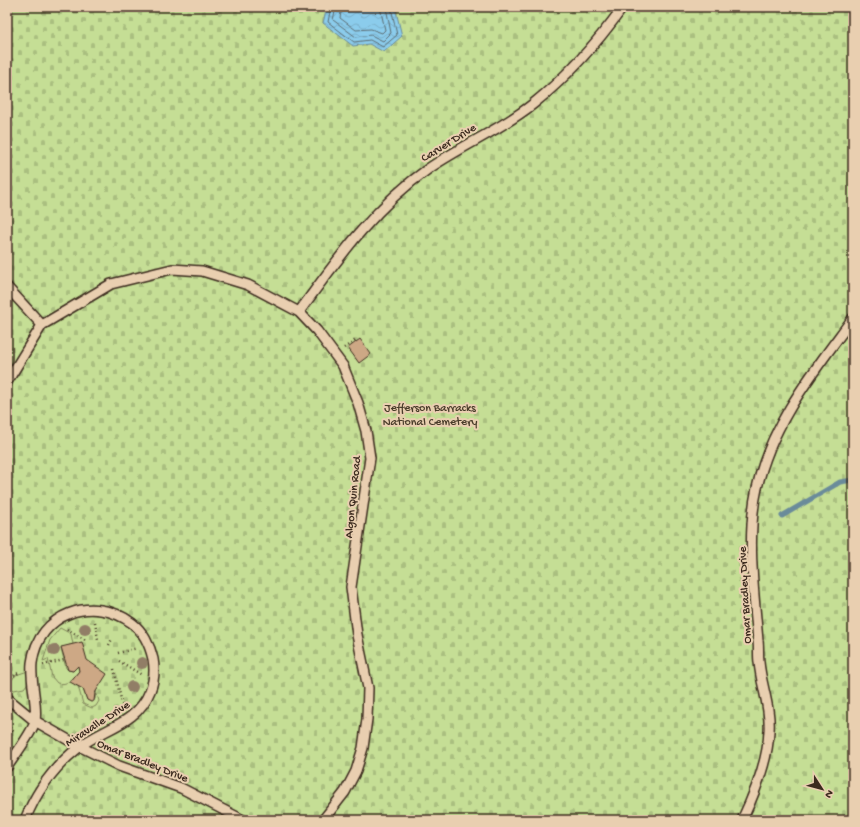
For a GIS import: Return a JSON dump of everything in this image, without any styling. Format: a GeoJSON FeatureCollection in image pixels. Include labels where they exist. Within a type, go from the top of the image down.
{"type":"FeatureCollection","features":[{"type":"Feature","properties":{"kind":"lane","name":"Carver Drive"},"geometry":{"type":"LineString","coordinates":[[299,312],[333,265],[366,225],[401,190],[428,169],[532,104],[587,53],[623,7]]}},
{"type":"Feature","properties":{"kind":"lane","name":"Algon Quin Road"},"geometry":{"type":"LineString","coordinates":[[7,382],[42,325],[111,284],[172,269],[202,271],[248,285],[299,312],[317,331],[343,366],[358,403],[366,431],[370,458],[351,587],[357,635],[368,688],[367,719],[363,748],[356,770],[345,792],[323,820]]}},
{"type":"Feature","properties":{"kind":"lane"},"geometry":{"type":"LineString","coordinates":[[7,287],[42,325]]}},
{"type":"Feature","properties":{"kind":"lane","name":"Omar Bradley Drive"},"geometry":{"type":"LineString","coordinates":[[742,820],[754,795],[769,731],[766,701],[759,663],[752,564],[757,488],[767,455],[795,401],[819,363],[853,318]]}},
{"type":"Feature","properties":{"kind":"lane","name":"Miravalle Drive"},"geometry":{"type":"LineString","coordinates":[[25,820],[31,804],[55,768],[79,746],[126,721],[140,708],[148,696],[153,681],[154,662],[144,635],[135,624],[123,616],[105,609],[89,608],[73,611],[56,621],[40,638],[34,651],[32,674],[35,721]]}},
{"type":"Feature","properties":{"kind":"lane","name":"Omar Bradley Drive"},"geometry":{"type":"LineString","coordinates":[[7,698],[35,721],[79,746],[119,766],[181,788],[243,820]]}},
{"type":"Feature","properties":{"kind":"lane"},"geometry":{"type":"LineString","coordinates":[[7,767],[35,721]]}},
{"type":"Feature","properties":{"kind":"path"},"geometry":{"type":"LineString","coordinates":[[56,621],[87,641]]}},
{"type":"Feature","properties":{"kind":"path"},"geometry":{"type":"LineString","coordinates":[[109,645],[112,639]]}},
{"type":"Feature","properties":{"kind":"path"},"geometry":{"type":"LineString","coordinates":[[118,653],[148,645]]}},
{"type":"Feature","properties":{"kind":"path"},"geometry":{"type":"LineString","coordinates":[[119,661],[153,681]]}},
{"type":"Feature","properties":{"kind":"path"},"geometry":{"type":"LineString","coordinates":[[114,669],[126,721]]}},
{"type":"Feature","properties":{"kind":"green space","name":"Jefferson Barracks National Cemetery"},"geometry":{"type":"Polygon","coordinates":[[[7,7],[853,7],[853,820],[7,820],[7,7]]]}},
{"type":"Feature","properties":{"kind":"green space"},"geometry":{"type":"Polygon","coordinates":[[[60,628],[71,634],[73,644],[61,648],[66,668],[73,671],[78,666],[79,671],[70,681],[64,684],[57,683],[52,677],[48,659],[43,661],[50,640],[60,628]]]}},
{"type":"Feature","properties":{"kind":"green space"},"geometry":{"type":"Polygon","coordinates":[[[28,671],[27,684],[24,688],[14,690],[7,685],[16,675],[28,671]]]}},
{"type":"Feature","properties":{"kind":"green space"},"geometry":{"type":"Polygon","coordinates":[[[78,686],[83,689],[87,700],[91,702],[95,699],[96,691],[99,701],[96,706],[92,708],[83,704],[78,686]]]}},
{"type":"Feature","properties":{"kind":"water"},"geometry":{"type":"Polygon","coordinates":[[[327,7],[395,7],[402,36],[384,52],[369,44],[353,46],[323,23],[327,7]]]}},
{"type":"Feature","properties":{"kind":"building"},"geometry":{"type":"Polygon","coordinates":[[[360,339],[371,354],[359,363],[348,348],[360,339]]]}},
{"type":"Feature","properties":{"kind":"building"},"geometry":{"type":"Polygon","coordinates":[[[82,642],[87,660],[107,674],[95,693],[94,701],[91,702],[87,700],[83,689],[70,682],[79,671],[78,666],[73,671],[68,670],[61,647],[82,642]]]}},
{"type":"Feature","properties":{"kind":"waterway"},"geometry":{"type":"LineString","coordinates":[[782,516],[840,482],[853,480]]}}]}
